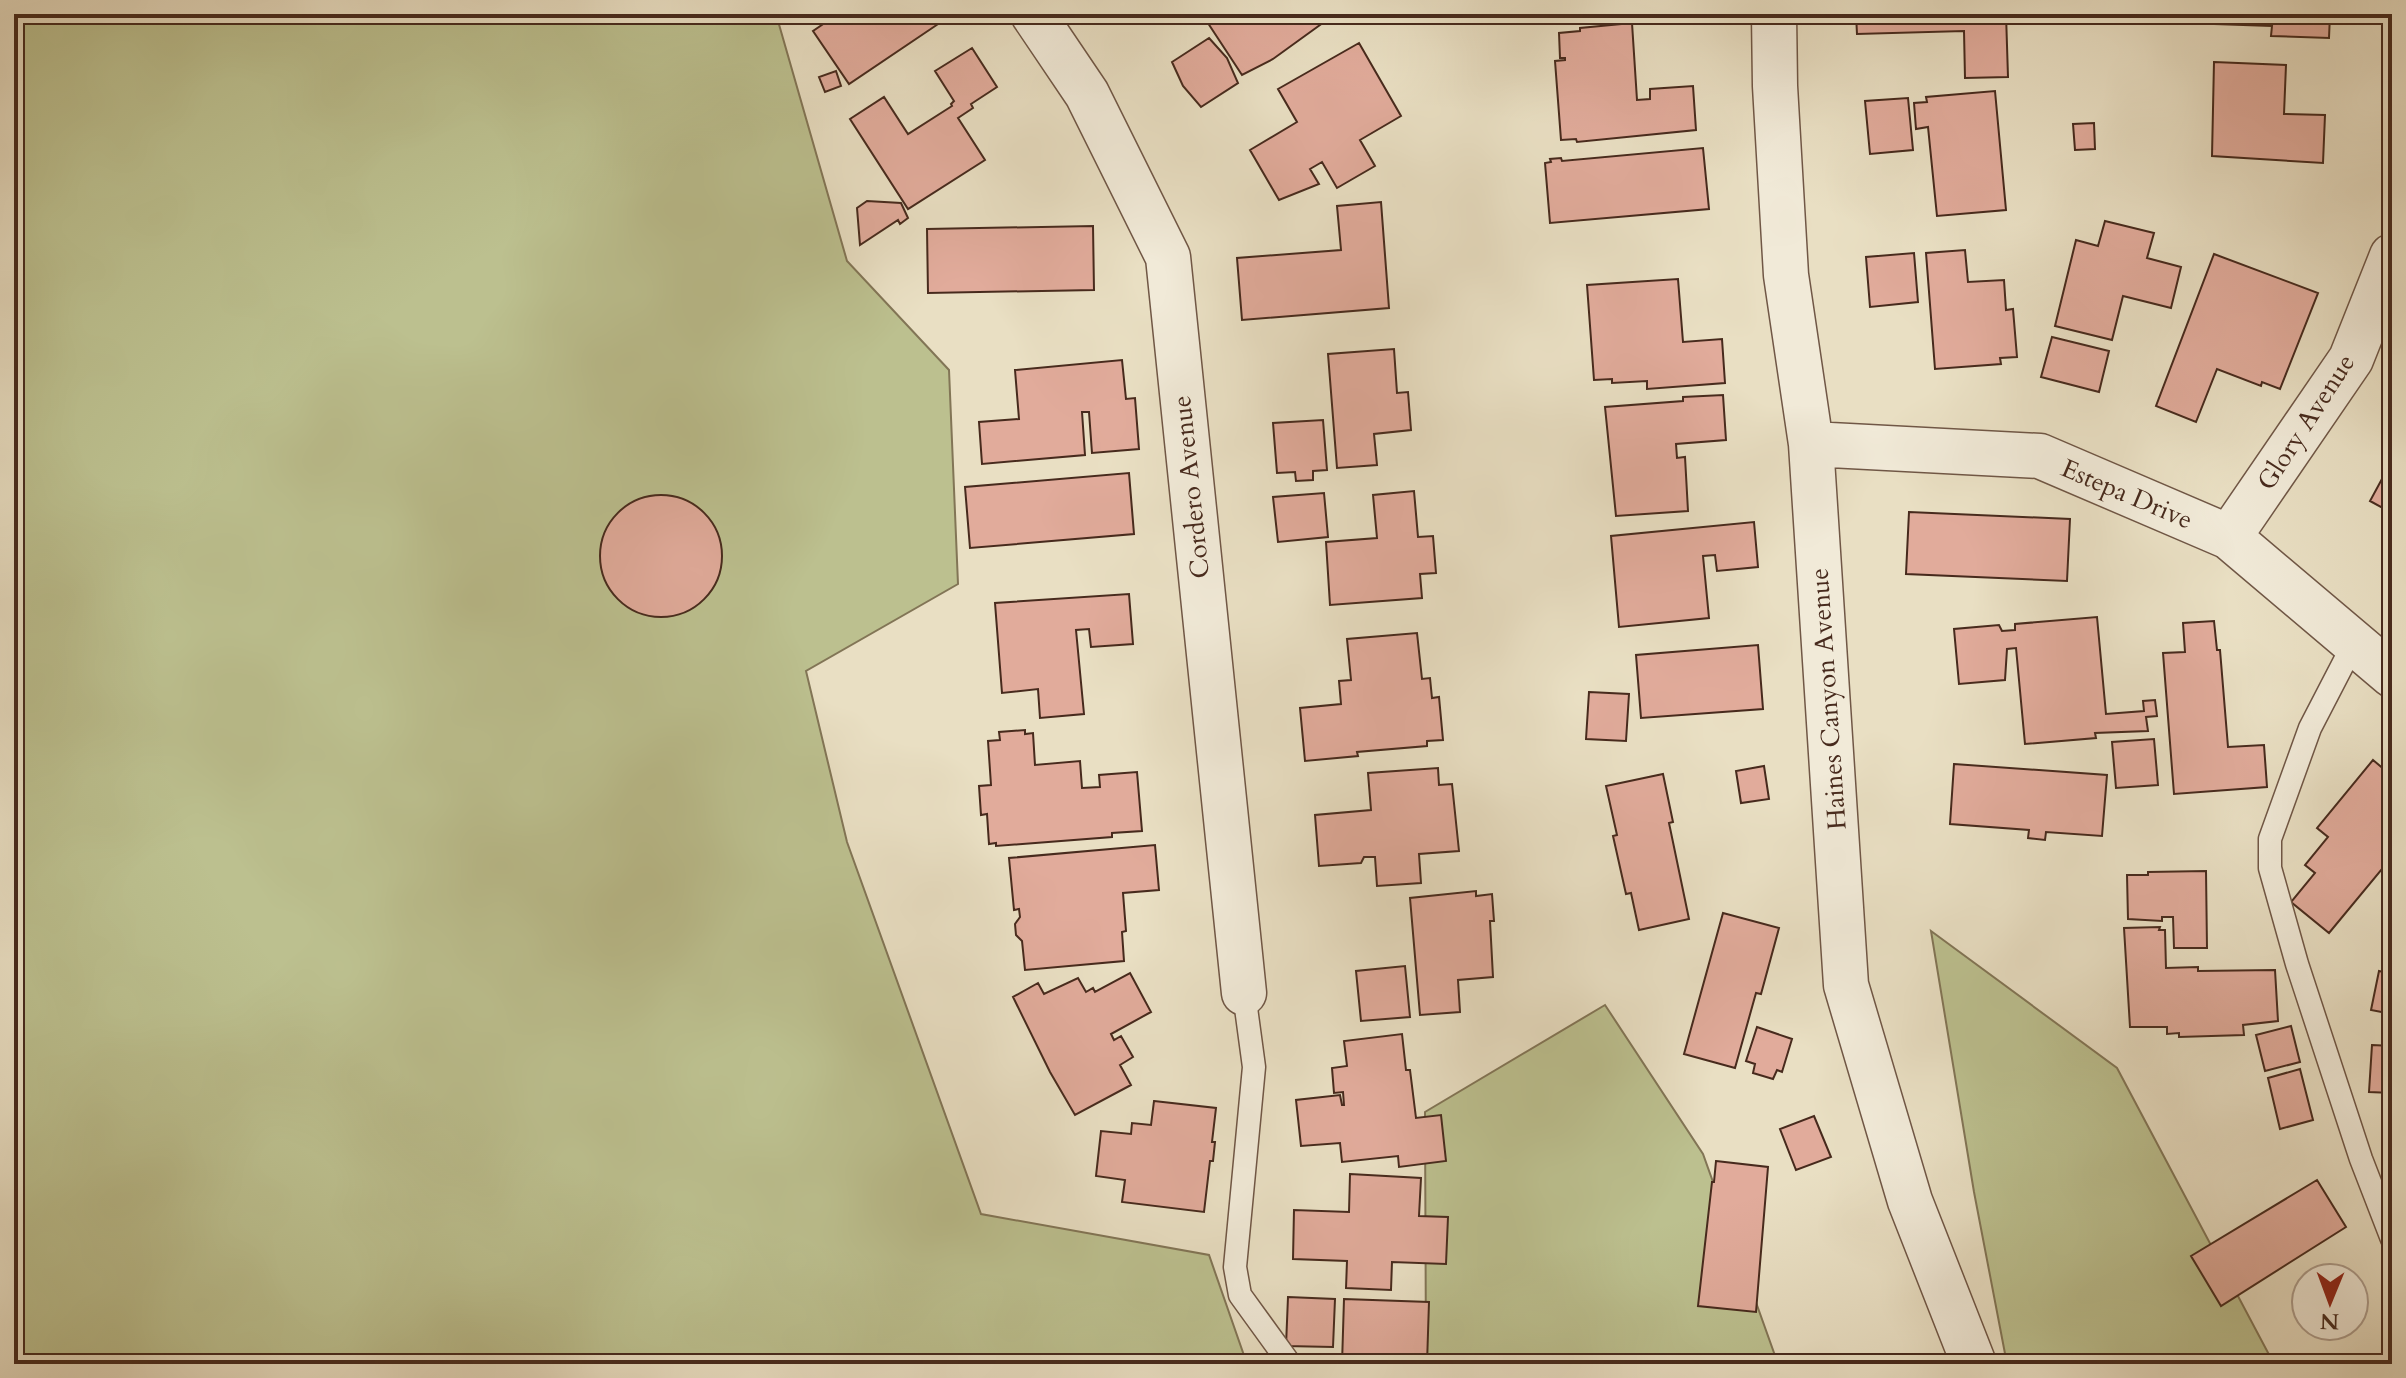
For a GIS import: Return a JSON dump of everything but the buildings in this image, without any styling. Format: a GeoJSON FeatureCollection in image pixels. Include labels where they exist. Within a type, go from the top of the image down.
{"type":"FeatureCollection","features":[{"type":"Feature","properties":{"kind":"street","name":"Cordero Avenue"},"geometry":{"type":"LineString","coordinates":[[1033,14],[1087,94],[1168,257],[1244,993]]}},
{"type":"Feature","properties":{"kind":"street","name":"Haines Canyon Avenue"},"geometry":{"type":"LineString","coordinates":[[1774,14],[1786,275],[1811,444],[1846,985],[1910,1201],[1974,1364]]}},
{"type":"Feature","properties":{"kind":"street","name":"Glory Avenue"},"geometry":{"type":"LineString","coordinates":[[2229,537],[2351,359],[2392,256]]}},
{"type":"Feature","properties":{"kind":"street","name":"Estepa Drive"},"geometry":{"type":"LineString","coordinates":[[1811,444],[2040,456],[2229,537],[2392,675]]}},
{"type":"Feature","properties":{"kind":"lane"},"geometry":{"type":"LineString","coordinates":[[2354,643],[2310,728],[2270,839],[2270,868],[2297,964],[2361,1159],[2392,1239]]}},
{"type":"Feature","properties":{"kind":"lane"},"geometry":{"type":"LineString","coordinates":[[1244,993],[1254,1067],[1235,1267],[1240,1295],[1290,1364]]}},
{"type":"Feature","properties":{"kind":"green space"},"geometry":{"type":"Polygon","coordinates":[[[14,14],[776,14],[847,261],[949,370],[958,584],[806,671],[847,842],[981,1214],[1209,1255],[1247,1364],[14,1364],[14,14]]]}},
{"type":"Feature","properties":{"kind":"green space"},"geometry":{"type":"Polygon","coordinates":[[[1931,931],[2117,1068],[2274,1364],[2007,1364],[1974,1192],[1931,931]]]}},
{"type":"Feature","properties":{"kind":"green space"},"geometry":{"type":"Polygon","coordinates":[[[1605,1005],[1703,1154],[1778,1364],[1426,1364],[1425,1112],[1605,1005]]]}}]}
